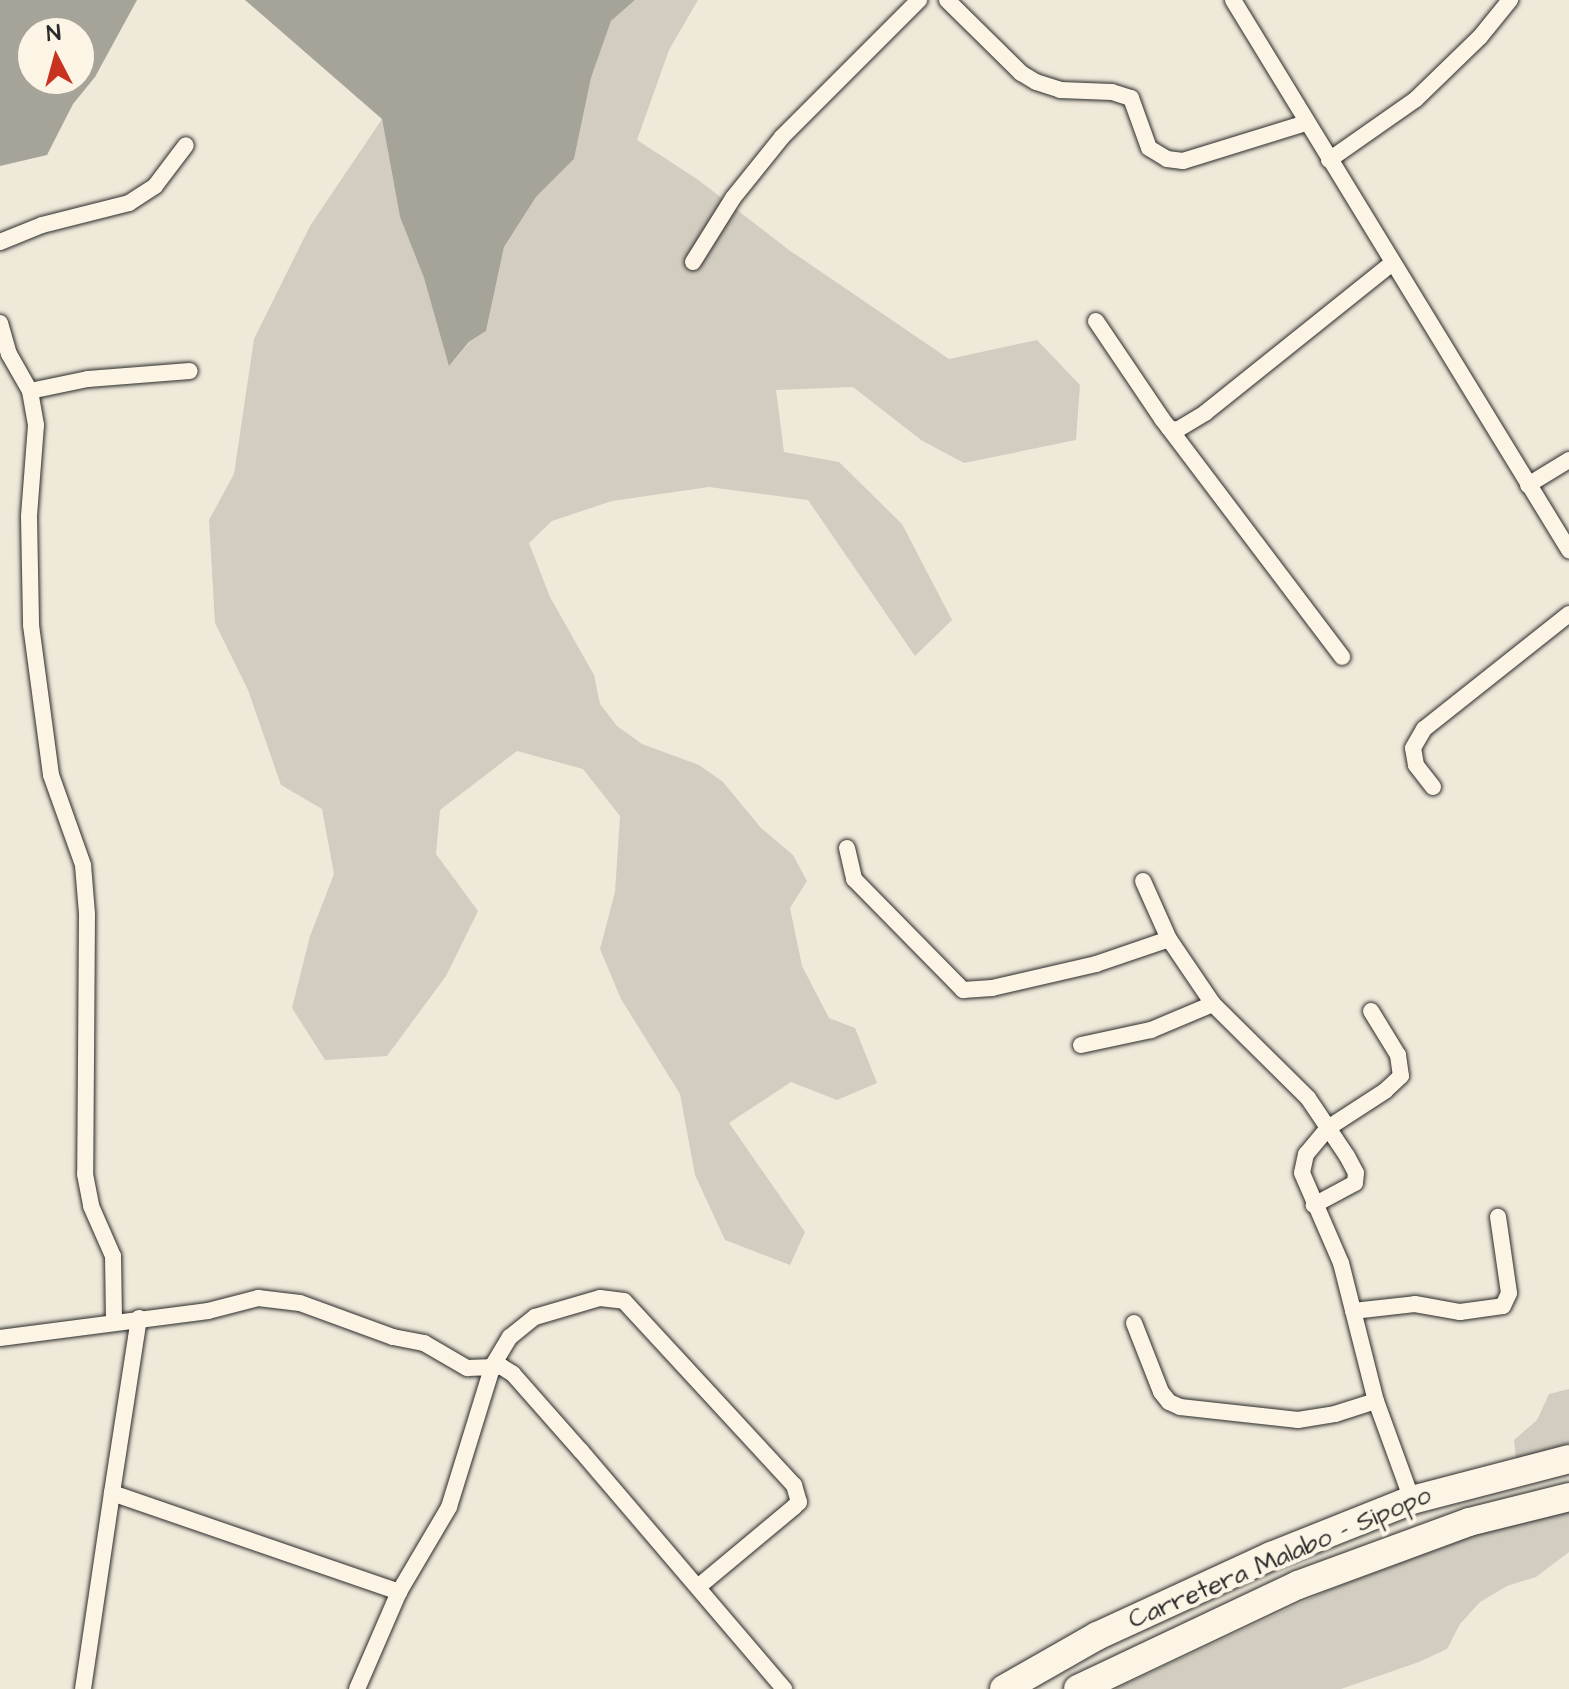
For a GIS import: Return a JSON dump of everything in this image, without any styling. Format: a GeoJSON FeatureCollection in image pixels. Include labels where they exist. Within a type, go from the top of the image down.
{"type":"FeatureCollection","features":[{"type":"Feature","properties":{"kind":"highway","name":"Carretera Malabo - Sipopo"},"geometry":{"type":"LineString","coordinates":[[1004,1689],[1112,1629],[1271,1556],[1412,1500],[1569,1459]]}},
{"type":"Feature","properties":{"kind":"highway","name":"Carretera Malabo - Sipopo"},"geometry":{"type":"LineString","coordinates":[[1078,1689],[1298,1585],[1469,1522],[1569,1497]]}},
{"type":"Feature","properties":{"kind":"street"},"geometry":{"type":"LineString","coordinates":[[693,262],[733,198],[782,137],[919,0]]}},
{"type":"Feature","properties":{"kind":"street"},"geometry":{"type":"LineString","coordinates":[[947,0],[1021,73],[1036,82],[1060,90],[1112,92],[1131,98],[1149,148],[1167,159],[1183,161],[1306,123]]}},
{"type":"Feature","properties":{"kind":"street"},"geometry":{"type":"LineString","coordinates":[[1233,0],[1569,550]]}},
{"type":"Feature","properties":{"kind":"street"},"geometry":{"type":"LineString","coordinates":[[1329,160],[1416,99],[1480,37],[1510,0]]}},
{"type":"Feature","properties":{"kind":"street"},"geometry":{"type":"LineString","coordinates":[[0,242],[42,225],[129,203],[155,186],[186,145]]}},
{"type":"Feature","properties":{"kind":"street"},"geometry":{"type":"LineString","coordinates":[[1169,428],[1177,430],[1205,413],[1392,263]]}},
{"type":"Feature","properties":{"kind":"street"},"geometry":{"type":"LineString","coordinates":[[1096,321],[1169,428],[1342,657]]}},
{"type":"Feature","properties":{"kind":"street"},"geometry":{"type":"LineString","coordinates":[[0,323],[9,354],[30,391],[36,425],[29,517],[31,625],[51,775],[83,865],[87,914],[85,1174],[91,1206],[113,1256],[114,1321]]}},
{"type":"Feature","properties":{"kind":"street"},"geometry":{"type":"LineString","coordinates":[[30,391],[88,379],[190,371]]}},
{"type":"Feature","properties":{"kind":"street"},"geometry":{"type":"LineString","coordinates":[[1528,485],[1569,460]]}},
{"type":"Feature","properties":{"kind":"street"},"geometry":{"type":"LineString","coordinates":[[1433,787],[1416,765],[1413,748],[1424,729],[1569,614]]}},
{"type":"Feature","properties":{"kind":"street"},"geometry":{"type":"LineString","coordinates":[[847,848],[854,879],[963,990],[992,988],[1096,964],[1169,939]]}},
{"type":"Feature","properties":{"kind":"street"},"geometry":{"type":"LineString","coordinates":[[1143,881],[1169,939],[1213,1004],[1283,1071],[1347,1156],[1356,1178],[1349,1189],[1314,1205]]}},
{"type":"Feature","properties":{"kind":"street"},"geometry":{"type":"LineString","coordinates":[[1081,1045],[1151,1030],[1213,1004]]}},
{"type":"Feature","properties":{"kind":"street"},"geometry":{"type":"LineString","coordinates":[[1371,1011],[1398,1055],[1401,1076],[1385,1091],[1328,1128],[1311,1147],[1302,1173],[1341,1263],[1376,1401],[1412,1500]]}},
{"type":"Feature","properties":{"kind":"street"},"geometry":{"type":"LineString","coordinates":[[1353,1311],[1415,1304],[1460,1312],[1503,1306],[1509,1293],[1498,1217]]}},
{"type":"Feature","properties":{"kind":"street"},"geometry":{"type":"LineString","coordinates":[[357,1689],[399,1592],[449,1507],[493,1365],[523,1323],[612,1297],[624,1301],[799,1494],[794,1507],[698,1587]]}},
{"type":"Feature","properties":{"kind":"street"},"geometry":{"type":"LineString","coordinates":[[0,1338],[208,1311],[258,1298],[300,1303],[393,1337],[424,1343],[467,1368],[493,1365],[513,1374],[784,1689]]}},
{"type":"Feature","properties":{"kind":"street"},"geometry":{"type":"LineString","coordinates":[[83,1689],[139,1318]]}},
{"type":"Feature","properties":{"kind":"street"},"geometry":{"type":"LineString","coordinates":[[1134,1323],[1161,1392],[1180,1407],[1298,1420],[1335,1414],[1376,1401]]}},
{"type":"Feature","properties":{"kind":"street"},"geometry":{"type":"LineString","coordinates":[[112,1493],[399,1592]]}},
{"type":"Feature","properties":{"kind":"shaded area"},"geometry":{"type":"Polygon","coordinates":[[[0,0],[137,0],[96,75],[96,16],[16,16],[16,96],[80,96],[47,155],[0,166],[0,0]]]}},
{"type":"Feature","properties":{"kind":"shaded area"},"geometry":{"type":"Polygon","coordinates":[[[245,0],[635,0],[611,21],[591,78],[574,159],[536,197],[504,247],[486,331],[469,342],[449,366],[424,278],[400,217],[382,119],[245,0]]]}},
{"type":"Feature","properties":{"kind":"shaded area"},"geometry":{"type":"Polygon","coordinates":[[[635,0],[698,0],[669,50],[637,140],[697,179],[789,250],[949,359],[1037,340],[1080,385],[1076,440],[964,463],[921,440],[853,387],[776,390],[784,452],[839,462],[902,524],[952,620],[915,656],[808,500],[709,487],[612,501],[552,521],[529,543],[550,597],[594,675],[600,704],[617,726],[642,744],[699,765],[723,782],[761,828],[793,855],[807,881],[790,908],[802,966],[829,1018],[855,1028],[877,1083],[837,1100],[791,1082],[729,1123],[805,1232],[790,1265],[725,1240],[695,1175],[680,1094],[621,999],[600,949],[615,892],[620,816],[583,769],[517,751],[440,810],[436,854],[478,911],[446,976],[387,1056],[325,1060],[292,1008],[310,936],[334,874],[322,809],[281,785],[248,690],[215,623],[209,520],[234,474],[254,339],[310,226],[382,119],[400,217],[424,278],[450,365],[470,342],[486,331],[504,247],[536,197],[574,159],[591,78],[611,21],[635,0]]]}},
{"type":"Feature","properties":{"kind":"shaded area"},"geometry":{"type":"Polygon","coordinates":[[[1569,1389],[1569,1444],[1516,1459],[1514,1440],[1537,1420],[1549,1394],[1569,1389]]]}},
{"type":"Feature","properties":{"kind":"shaded area"},"geometry":{"type":"Polygon","coordinates":[[[1569,1508],[1569,1552],[1536,1577],[1507,1586],[1480,1602],[1460,1624],[1447,1649],[1419,1662],[1341,1689],[1115,1689],[1331,1589],[1481,1533],[1569,1508]]]}}]}
